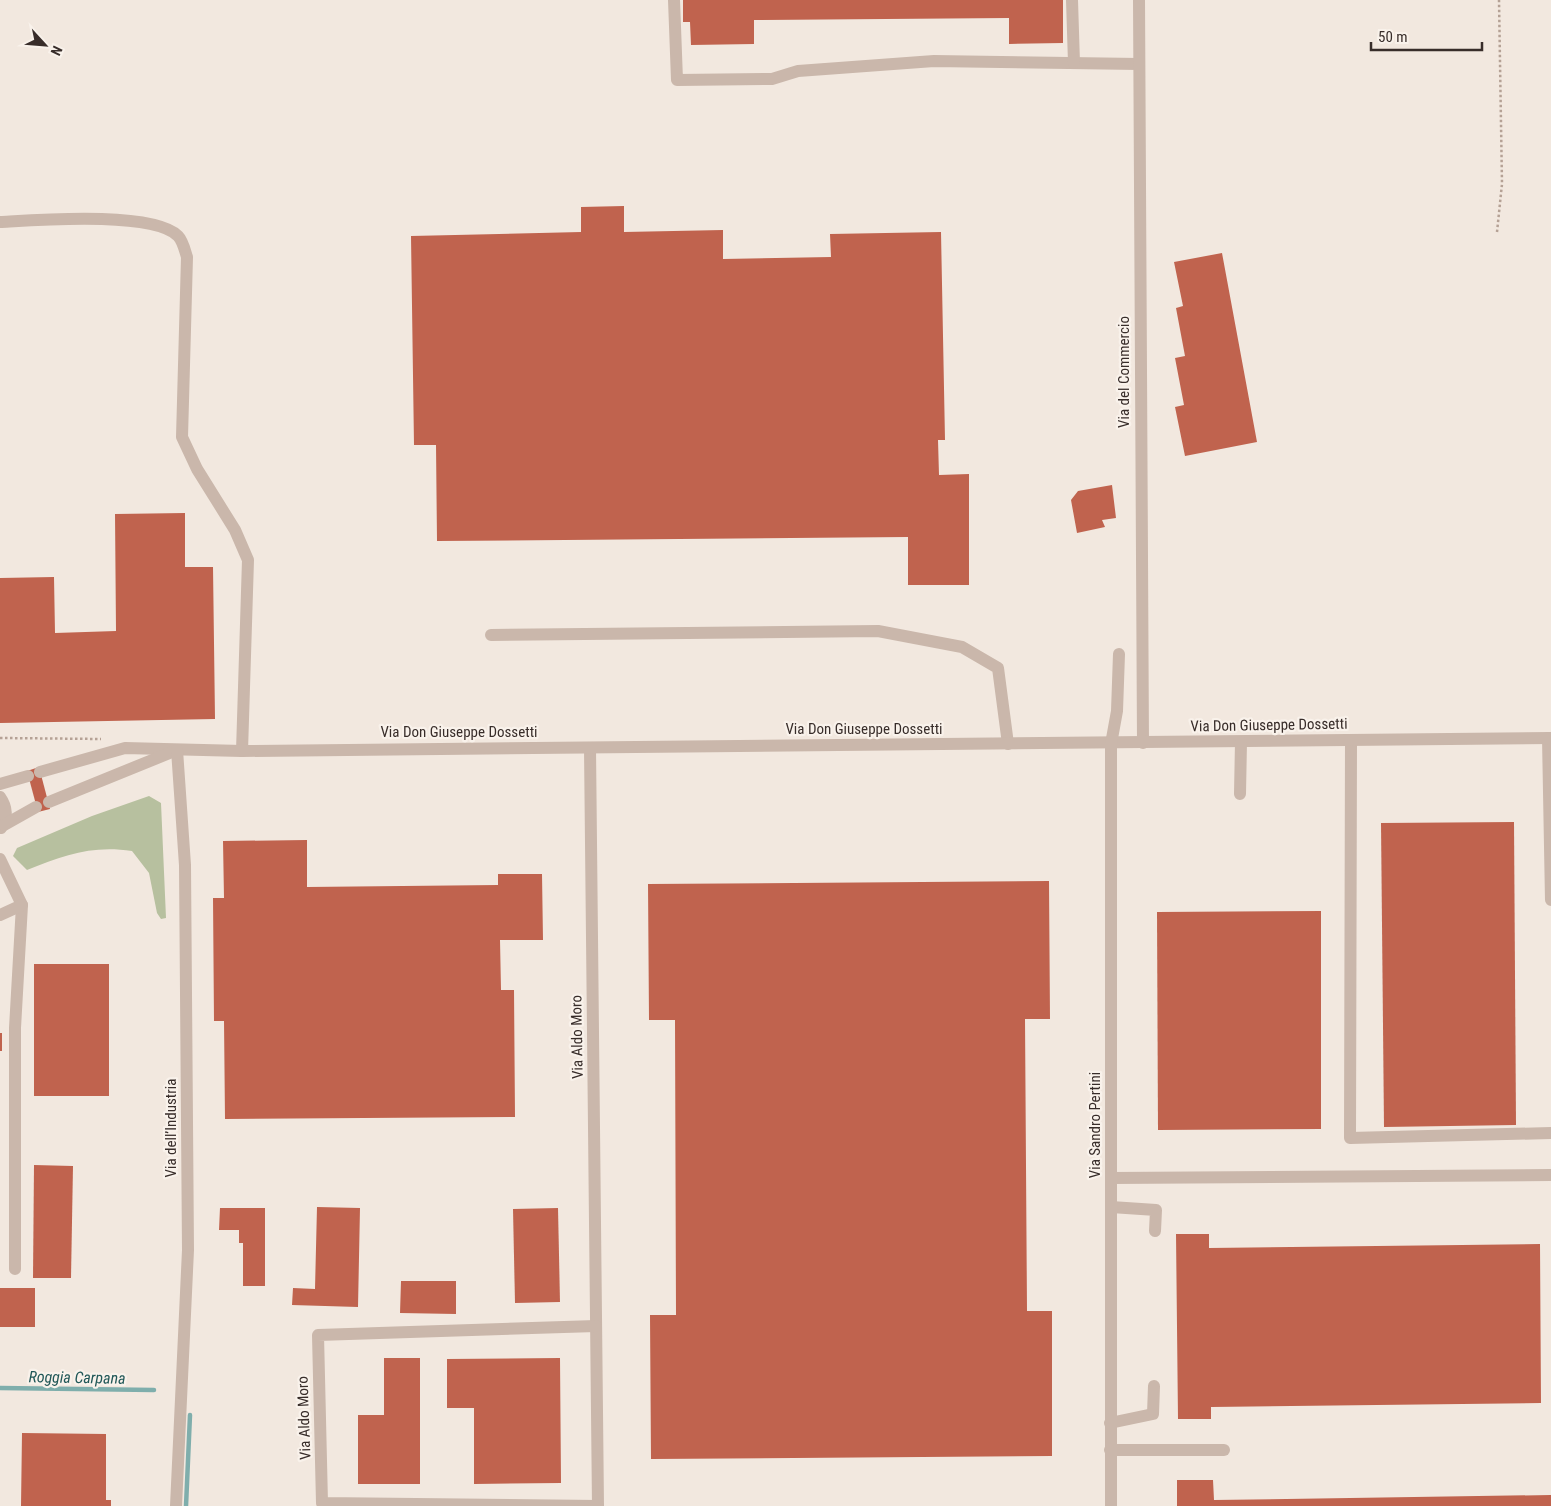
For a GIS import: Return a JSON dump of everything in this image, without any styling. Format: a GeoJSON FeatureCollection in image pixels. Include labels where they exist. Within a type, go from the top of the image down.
{"type":"FeatureCollection","features":[{"type":"Feature","properties":{"kind":"street"},"geometry":{"type":"LineString","coordinates":[[674,0],[677,80],[772,79],[798,70],[934,61],[1139,64]]}},
{"type":"Feature","properties":{"kind":"street"},"geometry":{"type":"LineString","coordinates":[[1072,0],[1074,63]]}},
{"type":"Feature","properties":{"kind":"street","name":"Via del Commercio"},"geometry":{"type":"LineString","coordinates":[[1139,0],[1143,743]]}},
{"type":"Feature","properties":{"kind":"street"},"geometry":{"type":"LineString","coordinates":[[0,222],[76,218],[148,224],[167,228],[180,237],[187,257],[182,436],[196,469],[234,530],[248,560],[242,750]]}},
{"type":"Feature","properties":{"kind":"street"},"geometry":{"type":"LineString","coordinates":[[491,635],[878,631],[962,646],[998,668],[1008,744]]}},
{"type":"Feature","properties":{"kind":"street","name":"Via Sandro Pertini"},"geometry":{"type":"LineString","coordinates":[[1111,1506],[1111,744],[1117,711],[1119,654]]}},
{"type":"Feature","properties":{"kind":"street"},"geometry":{"type":"LineString","coordinates":[[1549,738],[1551,900]]}},
{"type":"Feature","properties":{"kind":"street","name":"Via Don Giuseppe Dossetti"},"geometry":{"type":"LineString","coordinates":[[40,772],[125,748],[242,750],[590,748],[1549,738]]}},
{"type":"Feature","properties":{"kind":"street"},"geometry":{"type":"LineString","coordinates":[[1351,741],[1350,1138],[1551,1133]]}},
{"type":"Feature","properties":{"kind":"street"},"geometry":{"type":"LineString","coordinates":[[1240,794],[1241,742]]}},
{"type":"Feature","properties":{"kind":"street","name":"Via Aldo Moro"},"geometry":{"type":"LineString","coordinates":[[590,748],[598,1506],[322,1503],[318,1335],[596,1326]]}},
{"type":"Feature","properties":{"kind":"street","name":"Via Don Giuseppe Dossetti"},"geometry":{"type":"LineString","coordinates":[[49,802],[177,750]]}},
{"type":"Feature","properties":{"kind":"street","name":"Via dell’Industria"},"geometry":{"type":"LineString","coordinates":[[176,1506],[188,1250],[185,865],[177,750]]}},
{"type":"Feature","properties":{"kind":"street"},"geometry":{"type":"LineString","coordinates":[[0,784],[28,776]]}},
{"type":"Feature","properties":{"kind":"street"},"geometry":{"type":"LineString","coordinates":[[0,797],[6,809],[2,827]]}},
{"type":"Feature","properties":{"kind":"street"},"geometry":{"type":"LineString","coordinates":[[2,827],[36,807]]}},
{"type":"Feature","properties":{"kind":"street"},"geometry":{"type":"LineString","coordinates":[[0,859],[22,905],[15,1028],[15,1270]]}},
{"type":"Feature","properties":{"kind":"street"},"geometry":{"type":"LineString","coordinates":[[0,915],[22,905]]}},
{"type":"Feature","properties":{"kind":"street"},"geometry":{"type":"LineString","coordinates":[[1111,1178],[1551,1175]]}},
{"type":"Feature","properties":{"kind":"street"},"geometry":{"type":"LineString","coordinates":[[1111,1207],[1156,1210],[1155,1231]]}},
{"type":"Feature","properties":{"kind":"street"},"geometry":{"type":"LineString","coordinates":[[1110,1422],[1153,1414],[1154,1386]]}},
{"type":"Feature","properties":{"kind":"street"},"geometry":{"type":"LineString","coordinates":[[1110,1450],[1224,1450]]}},
{"type":"Feature","properties":{"kind":"path"},"geometry":{"type":"LineString","coordinates":[[1497,232],[1502,184],[1499,0]]}},
{"type":"Feature","properties":{"kind":"path"},"geometry":{"type":"LineString","coordinates":[[0,738],[102,739]]}},
{"type":"Feature","properties":{"kind":"green space"},"geometry":{"type":"Polygon","coordinates":[[[149,796],[161,803],[166,918],[161,919],[157,913],[149,873],[132,851],[118,849],[91,850],[53,860],[27,870],[13,856],[17,848],[92,816],[149,796]]]}},
{"type":"Feature","properties":{"kind":"building"},"geometry":{"type":"Polygon","coordinates":[[[683,0],[1063,0],[1063,43],[1009,44],[1009,18],[754,20],[754,44],[691,45],[690,22],[683,22],[683,0]]]}},
{"type":"Feature","properties":{"kind":"building"},"geometry":{"type":"Polygon","coordinates":[[[624,206],[624,232],[723,230],[723,259],[831,257],[830,234],[941,232],[945,440],[938,440],[939,475],[969,474],[969,585],[908,585],[908,537],[437,541],[436,445],[414,445],[411,236],[581,232],[581,207],[624,206]]]}},
{"type":"Feature","properties":{"kind":"building"},"geometry":{"type":"Polygon","coordinates":[[[1222,253],[1257,442],[1185,456],[1175,407],[1184,405],[1175,358],[1185,356],[1176,308],[1183,306],[1174,262],[1222,253]]]}},
{"type":"Feature","properties":{"kind":"building"},"geometry":{"type":"Polygon","coordinates":[[[1112,485],[1116,518],[1102,520],[1105,527],[1077,533],[1071,500],[1078,491],[1112,485]]]}},
{"type":"Feature","properties":{"kind":"building"},"geometry":{"type":"Polygon","coordinates":[[[185,513],[185,567],[213,567],[215,719],[0,723],[0,578],[54,577],[55,633],[116,631],[115,514],[185,513]]]}},
{"type":"Feature","properties":{"kind":"building"},"geometry":{"type":"Polygon","coordinates":[[[39,767],[50,809],[38,812],[27,771],[39,767]]]}},
{"type":"Feature","properties":{"kind":"building"},"geometry":{"type":"Polygon","coordinates":[[[1514,822],[1516,1125],[1384,1127],[1381,823],[1514,822]]]}},
{"type":"Feature","properties":{"kind":"building"},"geometry":{"type":"Polygon","coordinates":[[[307,840],[307,887],[498,885],[498,874],[542,874],[543,940],[500,940],[501,990],[514,990],[515,1117],[225,1119],[224,1021],[214,1021],[213,898],[224,898],[223,841],[307,840]]]}},
{"type":"Feature","properties":{"kind":"building"},"geometry":{"type":"Polygon","coordinates":[[[1049,881],[1050,1019],[1025,1019],[1027,1311],[1052,1311],[1052,1456],[651,1459],[650,1315],[676,1315],[675,1020],[649,1020],[648,884],[1049,881]]]}},
{"type":"Feature","properties":{"kind":"building"},"geometry":{"type":"Polygon","coordinates":[[[1321,911],[1321,1129],[1158,1130],[1157,912],[1321,911]]]}},
{"type":"Feature","properties":{"kind":"building"},"geometry":{"type":"Polygon","coordinates":[[[34,964],[109,964],[109,1096],[34,1096],[34,964]]]}},
{"type":"Feature","properties":{"kind":"building"},"geometry":{"type":"Polygon","coordinates":[[[0,1033],[2,1033],[2,1051],[0,1051],[0,1033]]]}},
{"type":"Feature","properties":{"kind":"building"},"geometry":{"type":"Polygon","coordinates":[[[34,1165],[73,1166],[71,1278],[33,1278],[34,1165]]]}},
{"type":"Feature","properties":{"kind":"building"},"geometry":{"type":"Polygon","coordinates":[[[317,1207],[360,1208],[358,1307],[292,1305],[293,1288],[315,1289],[317,1207]]]}},
{"type":"Feature","properties":{"kind":"building"},"geometry":{"type":"Polygon","coordinates":[[[220,1208],[265,1208],[265,1286],[243,1286],[243,1243],[239,1243],[239,1230],[219,1230],[220,1208]]]}},
{"type":"Feature","properties":{"kind":"building"},"geometry":{"type":"Polygon","coordinates":[[[558,1208],[560,1302],[515,1303],[513,1209],[558,1208]]]}},
{"type":"Feature","properties":{"kind":"building"},"geometry":{"type":"Polygon","coordinates":[[[1176,1234],[1209,1234],[1209,1248],[1540,1244],[1541,1403],[1211,1407],[1211,1419],[1178,1419],[1176,1234]]]}},
{"type":"Feature","properties":{"kind":"building"},"geometry":{"type":"Polygon","coordinates":[[[401,1281],[456,1281],[456,1314],[400,1313],[401,1281]]]}},
{"type":"Feature","properties":{"kind":"building"},"geometry":{"type":"Polygon","coordinates":[[[0,1288],[35,1288],[35,1327],[0,1327],[0,1288]]]}},
{"type":"Feature","properties":{"kind":"building"},"geometry":{"type":"Polygon","coordinates":[[[384,1358],[420,1358],[420,1484],[358,1484],[358,1415],[384,1415],[384,1358]]]}},
{"type":"Feature","properties":{"kind":"building"},"geometry":{"type":"Polygon","coordinates":[[[560,1358],[561,1483],[474,1484],[474,1408],[447,1408],[447,1359],[560,1358]]]}},
{"type":"Feature","properties":{"kind":"building"},"geometry":{"type":"Polygon","coordinates":[[[22,1433],[106,1434],[106,1500],[111,1500],[111,1506],[21,1506],[22,1433]]]}},
{"type":"Feature","properties":{"kind":"building"},"geometry":{"type":"Polygon","coordinates":[[[1177,1480],[1213,1480],[1214,1500],[1551,1495],[1551,1506],[1177,1506],[1177,1480]]]}},
{"type":"Feature","properties":{"kind":"waterway","name":"Roggia Carpana"},"geometry":{"type":"LineString","coordinates":[[0,1388],[154,1390]]}},
{"type":"Feature","properties":{"kind":"waterway"},"geometry":{"type":"LineString","coordinates":[[186,1506],[190,1415]]}}]}
